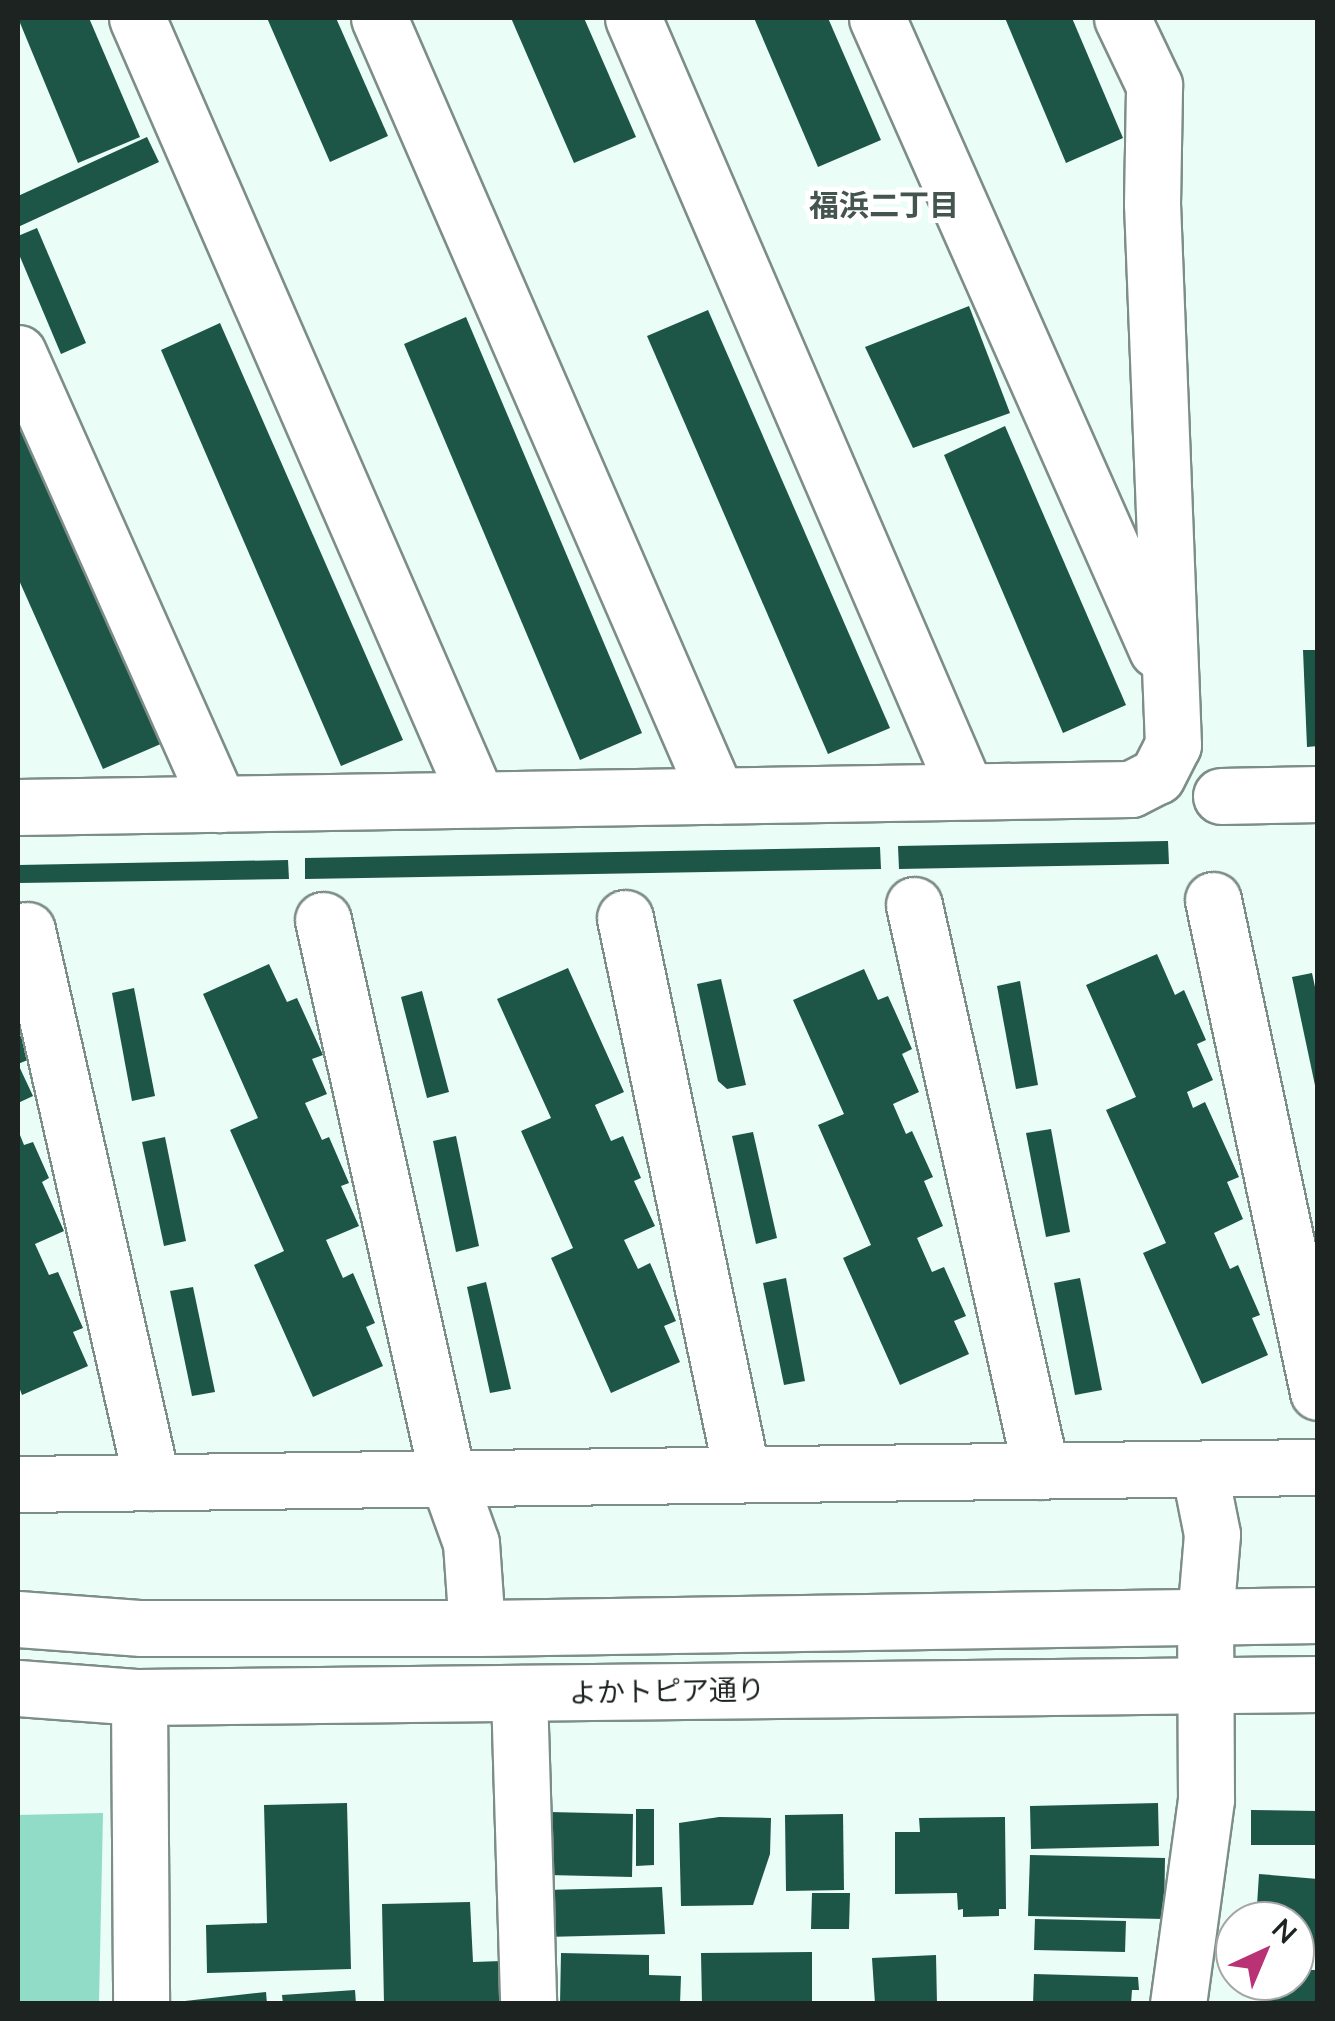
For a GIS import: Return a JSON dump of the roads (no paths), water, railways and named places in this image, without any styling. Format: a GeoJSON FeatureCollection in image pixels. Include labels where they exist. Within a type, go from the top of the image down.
{"type":"FeatureCollection","features":[{"type":"Feature","properties":{"kind":"street"},"geometry":{"type":"LineString","coordinates":[[137,18],[476,800]]}},
{"type":"Feature","properties":{"kind":"street"},"geometry":{"type":"LineString","coordinates":[[379,18],[717,796]]}},
{"type":"Feature","properties":{"kind":"street"},"geometry":{"type":"LineString","coordinates":[[634,18],[966,791]]}},
{"type":"Feature","properties":{"kind":"street"},"geometry":{"type":"LineString","coordinates":[[877,18],[1170,678]]}},
{"type":"Feature","properties":{"kind":"street"},"geometry":{"type":"LineString","coordinates":[[18,807],[1131,789],[1157,776],[1173,745],[1152,204],[1154,85],[1122,18]]}},
{"type":"Feature","properties":{"kind":"street"},"geometry":{"type":"LineString","coordinates":[[18,352],[219,804]]}},
{"type":"Feature","properties":{"kind":"street"},"geometry":{"type":"LineString","coordinates":[[1220,796],[1318,794]]}},
{"type":"Feature","properties":{"kind":"street"},"geometry":{"type":"LineString","coordinates":[[1212,900],[1318,1392]]}},
{"type":"Feature","properties":{"kind":"street"},"geometry":{"type":"LineString","coordinates":[[914,905],[1041,1471]]}},
{"type":"Feature","properties":{"kind":"street"},"geometry":{"type":"LineString","coordinates":[[625,918],[742,1474]]}},
{"type":"Feature","properties":{"kind":"street"},"geometry":{"type":"LineString","coordinates":[[324,920],[448,1479],[470,1544],[478,1628]]}},
{"type":"Feature","properties":{"kind":"street"},"geometry":{"type":"LineString","coordinates":[[27,930],[152,1482]]}},
{"type":"Feature","properties":{"kind":"street"},"geometry":{"type":"LineString","coordinates":[[1178,2004],[1204,1814],[1205,1618],[1212,1534],[1198,1468]]}},
{"type":"Feature","properties":{"kind":"street"},"geometry":{"type":"LineString","coordinates":[[18,1484],[1318,1468]]}},
{"type":"Feature","properties":{"kind":"street"},"geometry":{"type":"LineString","coordinates":[[18,1620],[142,1628],[478,1628],[1318,1615]]}},
{"type":"Feature","properties":{"kind":"street","name":"よかトピア通り"},"geometry":{"type":"LineString","coordinates":[[18,1688],[139,1697],[1318,1684]]}},
{"type":"Feature","properties":{"kind":"street"},"geometry":{"type":"LineString","coordinates":[[519,1692],[528,2004]]}},
{"type":"Feature","properties":{"kind":"street"},"geometry":{"type":"LineString","coordinates":[[139,1697],[141,2004]]}},
{"type":"Feature","properties":{"kind":"district","name":"福浜二丁目"},"geometry":{"type":"Point","coordinates":[884,205]}}]}
